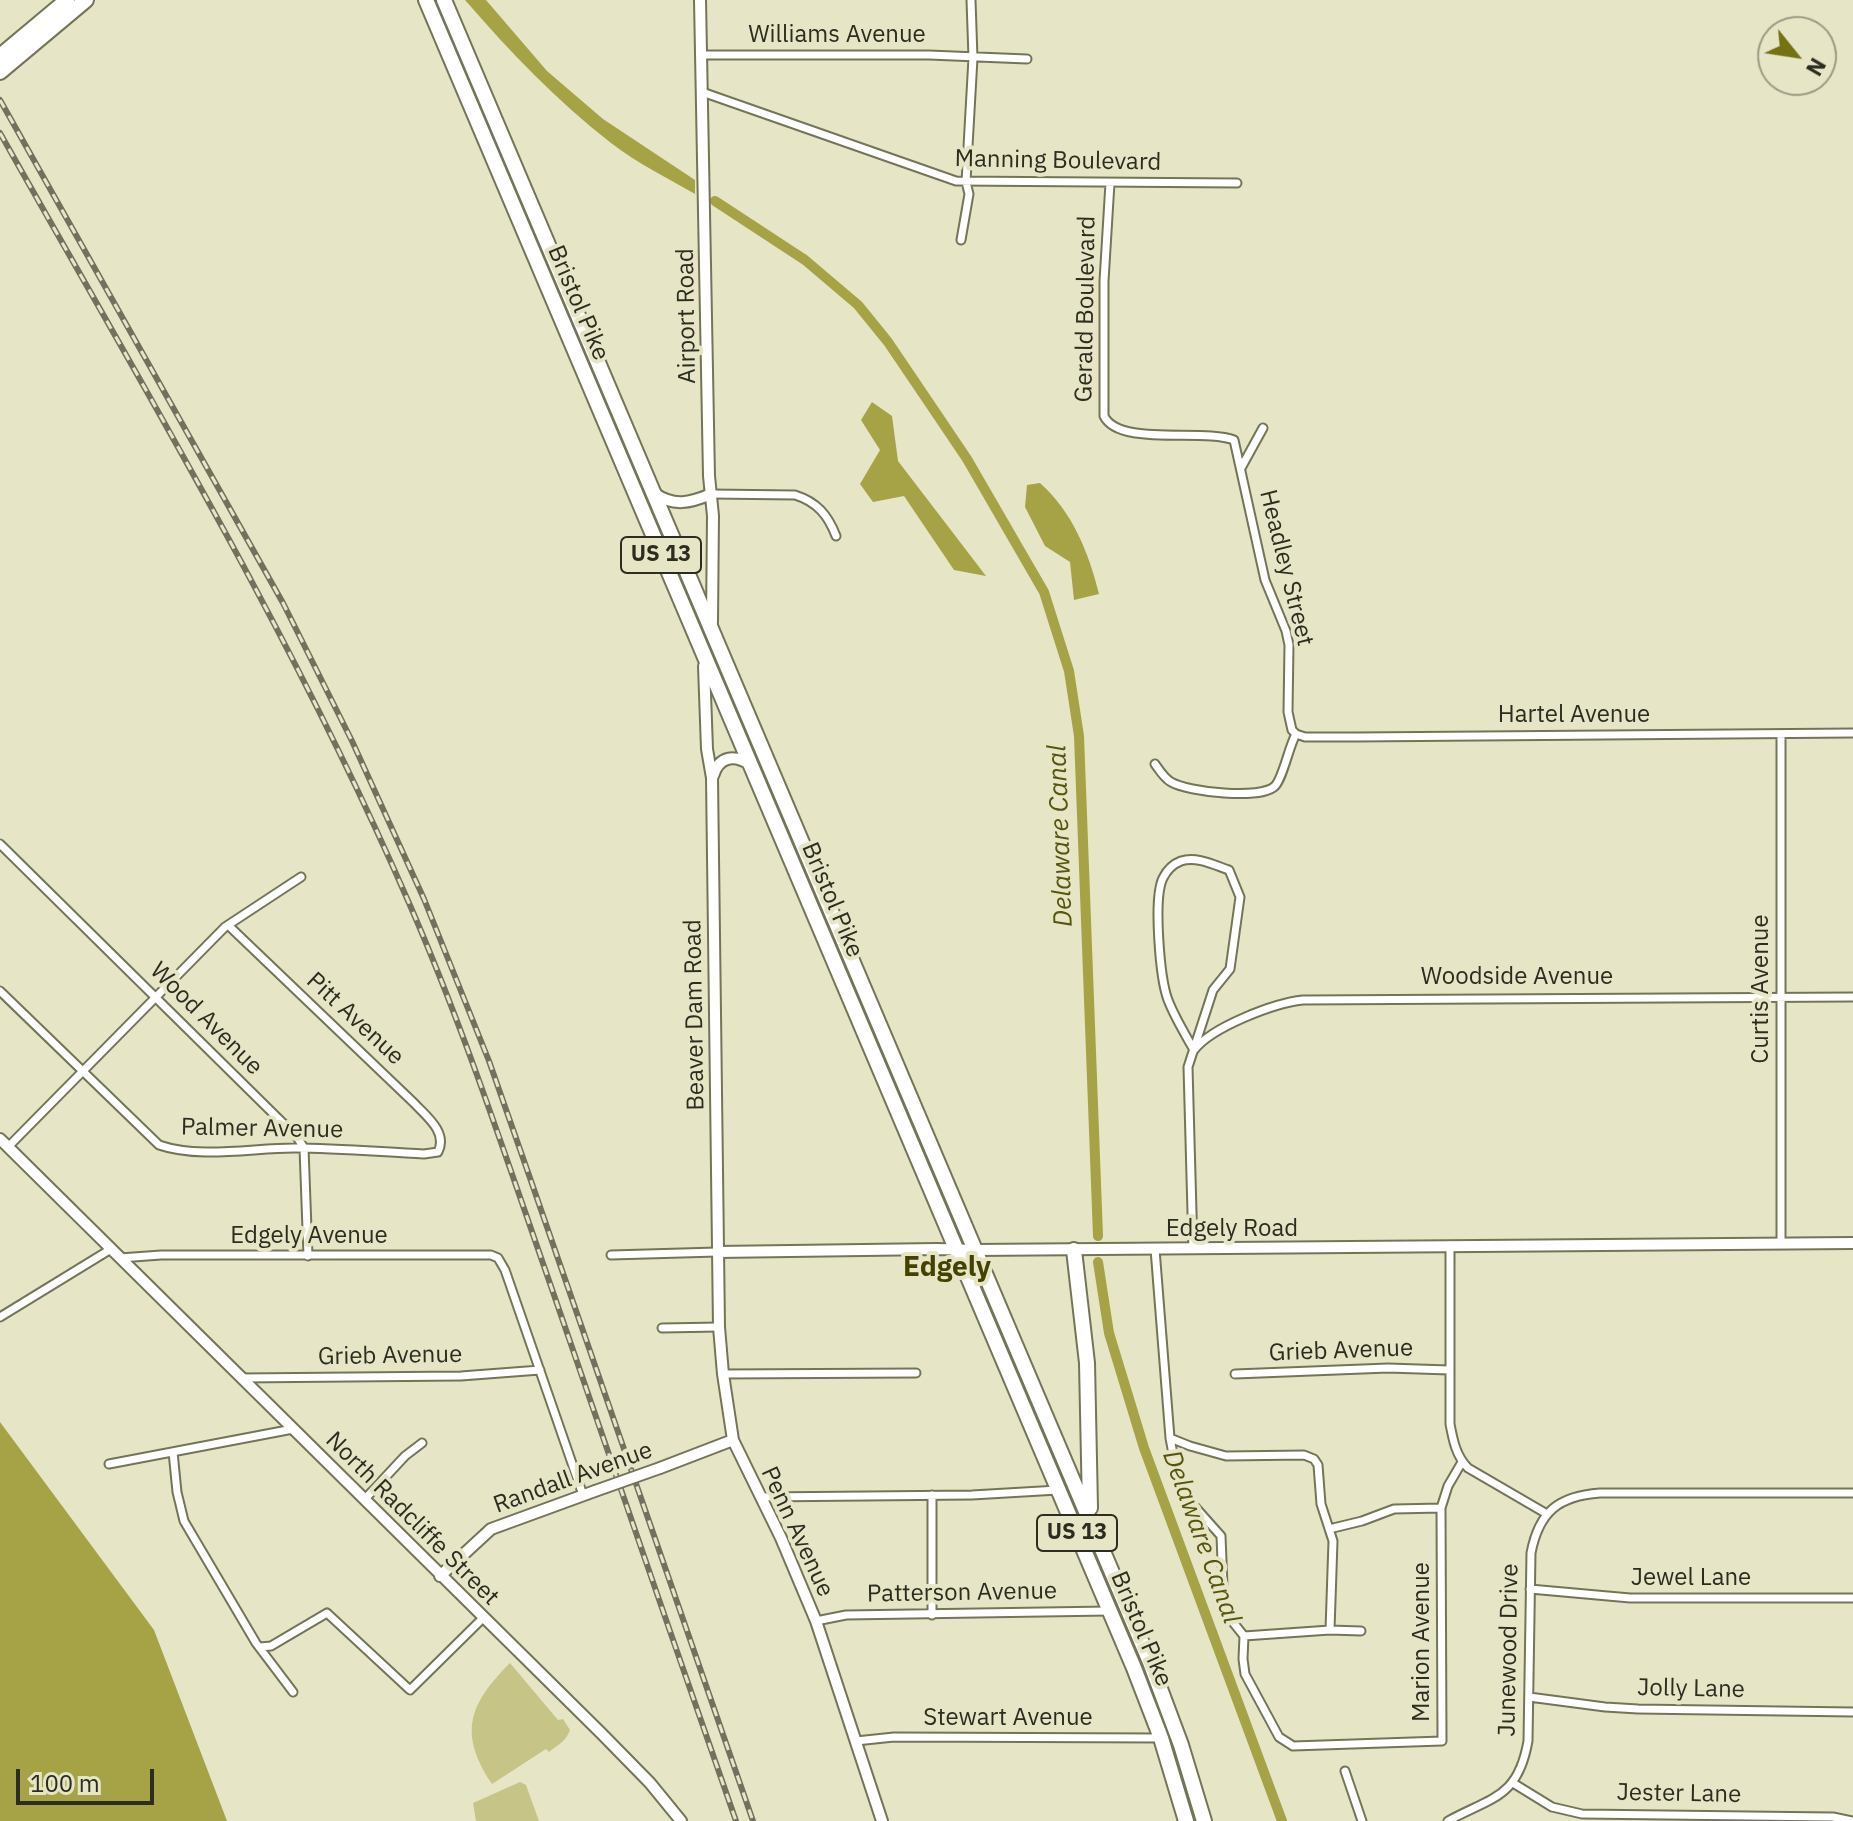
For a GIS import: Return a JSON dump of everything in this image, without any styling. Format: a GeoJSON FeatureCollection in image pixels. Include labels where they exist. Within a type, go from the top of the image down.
{"type":"FeatureCollection","features":[{"type":"Feature","properties":{"kind":"highway"},"geometry":{"type":"LineString","coordinates":[[0,56],[67,0]]}},
{"type":"Feature","properties":{"kind":"highway"},"geometry":{"type":"LineString","coordinates":[[0,72],[86,0]]}},
{"type":"Feature","properties":{"kind":"highway","name":"Bristol Pike"},"geometry":{"type":"LineString","coordinates":[[426,0],[1110,1611],[1161,1738],[1186,1821]]}},
{"type":"Feature","properties":{"kind":"highway","name":"Bristol Pike"},"geometry":{"type":"LineString","coordinates":[[444,0],[1164,1697],[1204,1821]]}},
{"type":"Feature","properties":{"kind":"highway"},"geometry":{"type":"LineString","coordinates":[[1074,1250],[1087,1363],[1091,1523]]}},
{"type":"Feature","properties":{"kind":"street","name":"Airport Road"},"geometry":{"type":"LineString","coordinates":[[700,0],[713,632]]}},
{"type":"Feature","properties":{"kind":"street"},"geometry":{"type":"LineString","coordinates":[[961,240],[969,194],[966,182],[973,58],[971,0]]}},
{"type":"Feature","properties":{"kind":"street","name":"Williams Avenue"},"geometry":{"type":"LineString","coordinates":[[701,55],[929,55],[1027,59]]}},
{"type":"Feature","properties":{"kind":"street","name":"Manning Boulevard"},"geometry":{"type":"LineString","coordinates":[[702,92],[943,179],[966,182],[1237,183]]}},
{"type":"Feature","properties":{"kind":"street","name":"Gerald Boulevard"},"geometry":{"type":"LineString","coordinates":[[1110,183],[1104,281],[1103,398],[1104,416],[1108,424],[1118,429]]}},
{"type":"Feature","properties":{"kind":"street"},"geometry":{"type":"LineString","coordinates":[[1241,468],[1263,428]]}},
{"type":"Feature","properties":{"kind":"street","name":"Headley Street"},"geometry":{"type":"LineString","coordinates":[[1118,429],[1136,433],[1202,434],[1230,438],[1236,445],[1265,580],[1286,631],[1290,654],[1290,724],[1296,734]]}},
{"type":"Feature","properties":{"kind":"street"},"geometry":{"type":"LineString","coordinates":[[654,493],[666,501],[678,503],[711,494],[795,495],[822,511],[836,536]]}},
{"type":"Feature","properties":{"kind":"street","name":"Beaver Dam Road"},"geometry":{"type":"LineString","coordinates":[[703,652],[707,685],[707,749],[712,778],[717,1252]]}},
{"type":"Feature","properties":{"kind":"street","name":"Hartel Avenue"},"geometry":{"type":"LineString","coordinates":[[1296,734],[1305,737],[1357,737],[1853,733]]}},
{"type":"Feature","properties":{"kind":"street"},"geometry":{"type":"LineString","coordinates":[[1155,764],[1164,778],[1186,788],[1212,792],[1263,791],[1278,782],[1296,734]]}},
{"type":"Feature","properties":{"kind":"street","name":"Curtis Avenue"},"geometry":{"type":"LineString","coordinates":[[1781,734],[1781,1244]]}},
{"type":"Feature","properties":{"kind":"street"},"geometry":{"type":"LineString","coordinates":[[712,778],[724,759],[739,759],[751,765]]}},
{"type":"Feature","properties":{"kind":"street","name":"Wood Avenue"},"geometry":{"type":"LineString","coordinates":[[0,844],[297,1137],[304,1148]]}},
{"type":"Feature","properties":{"kind":"street"},"geometry":{"type":"LineString","coordinates":[[1193,1249],[1188,1067],[1194,1050],[1213,990],[1230,969],[1240,897],[1229,870],[1190,860],[1176,864],[1164,876],[1159,893],[1159,913],[1165,989],[1174,1015],[1194,1050]]}},
{"type":"Feature","properties":{"kind":"street"},"geometry":{"type":"LineString","coordinates":[[4,1143],[83,1073],[225,927],[301,877]]}},
{"type":"Feature","properties":{"kind":"street","name":"Pitt Avenue"},"geometry":{"type":"LineString","coordinates":[[229,926],[414,1103],[440,1133],[441,1148]]}},
{"type":"Feature","properties":{"kind":"street","name":"Palmer Avenue"},"geometry":{"type":"LineString","coordinates":[[0,991],[149,1138],[170,1149],[304,1148],[434,1154],[441,1148]]}},
{"type":"Feature","properties":{"kind":"street","name":"Woodside Avenue"},"geometry":{"type":"LineString","coordinates":[[1194,1050],[1207,1036],[1266,1010],[1303,1000],[1853,997]]}},
{"type":"Feature","properties":{"kind":"street","name":"North Radcliffe Street"},"geometry":{"type":"LineString","coordinates":[[4,1143],[650,1783],[681,1821]]}},
{"type":"Feature","properties":{"kind":"street"},"geometry":{"type":"LineString","coordinates":[[304,1148],[308,1256]]}},
{"type":"Feature","properties":{"kind":"street","name":"Edgely Road"},"geometry":{"type":"LineString","coordinates":[[611,1255],[956,1249],[1853,1243]]}},
{"type":"Feature","properties":{"kind":"street"},"geometry":{"type":"LineString","coordinates":[[1450,1246],[1450,1424],[1462,1462],[1468,1468],[1547,1514],[1563,1500],[1595,1493],[1853,1493]]}},
{"type":"Feature","properties":{"kind":"street"},"geometry":{"type":"LineString","coordinates":[[0,1317],[111,1249]]}},
{"type":"Feature","properties":{"kind":"street","name":"Marion Avenue"},"geometry":{"type":"LineString","coordinates":[[1155,1249],[1170,1438],[1176,1470],[1188,1499],[1221,1536],[1224,1611],[1244,1636],[1245,1674],[1283,1741],[1293,1746],[1442,1741],[1441,1508],[1448,1486],[1462,1462]]}},
{"type":"Feature","properties":{"kind":"street","name":"Penn Avenue"},"geometry":{"type":"LineString","coordinates":[[717,1252],[719,1327],[733,1440],[816,1621],[882,1821]]}},
{"type":"Feature","properties":{"kind":"street","name":"Edgely Avenue"},"geometry":{"type":"LineString","coordinates":[[120,1258],[161,1255],[491,1255],[498,1258],[505,1270],[540,1370]]}},
{"type":"Feature","properties":{"kind":"street"},"geometry":{"type":"LineString","coordinates":[[662,1328],[719,1327]]}},
{"type":"Feature","properties":{"kind":"street","name":"Grieb Avenue"},"geometry":{"type":"LineString","coordinates":[[1235,1374],[1388,1368],[1449,1370]]}},
{"type":"Feature","properties":{"kind":"street"},"geometry":{"type":"LineString","coordinates":[[540,1370],[583,1495]]}},
{"type":"Feature","properties":{"kind":"street","name":"Grieb Avenue"},"geometry":{"type":"LineString","coordinates":[[241,1378],[461,1376],[540,1370]]}},
{"type":"Feature","properties":{"kind":"street"},"geometry":{"type":"LineString","coordinates":[[723,1374],[916,1373]]}},
{"type":"Feature","properties":{"kind":"street"},"geometry":{"type":"LineString","coordinates":[[109,1464],[293,1429]]}},
{"type":"Feature","properties":{"kind":"street"},"geometry":{"type":"LineString","coordinates":[[1170,1438],[1226,1456],[1309,1456],[1318,1465],[1321,1504],[1333,1549],[1330,1630]]}},
{"type":"Feature","properties":{"kind":"street","name":"Randall Avenue"},"geometry":{"type":"LineString","coordinates":[[440,1576],[491,1529],[733,1440]]}},
{"type":"Feature","properties":{"kind":"street"},"geometry":{"type":"LineString","coordinates":[[364,1500],[405,1456],[422,1443]]}},
{"type":"Feature","properties":{"kind":"street"},"geometry":{"type":"LineString","coordinates":[[173,1452],[184,1521],[260,1647],[293,1692]]}},
{"type":"Feature","properties":{"kind":"street"},"geometry":{"type":"LineString","coordinates":[[761,1497],[1058,1490]]}},
{"type":"Feature","properties":{"kind":"street"},"geometry":{"type":"LineString","coordinates":[[932,1495],[932,1615]]}},
{"type":"Feature","properties":{"kind":"street"},"geometry":{"type":"LineString","coordinates":[[1329,1529],[1394,1509],[1441,1508]]}},
{"type":"Feature","properties":{"kind":"street","name":"Junewood Drive"},"geometry":{"type":"LineString","coordinates":[[1513,1783],[1525,1760],[1528,1741],[1530,1589],[1534,1538],[1547,1514]]}},
{"type":"Feature","properties":{"kind":"street","name":"Jewel Lane"},"geometry":{"type":"LineString","coordinates":[[1530,1589],[1630,1598],[1853,1598]]}},
{"type":"Feature","properties":{"kind":"street","name":"Patterson Avenue"},"geometry":{"type":"LineString","coordinates":[[816,1621],[846,1615],[1110,1611]]}},
{"type":"Feature","properties":{"kind":"street"},"geometry":{"type":"LineString","coordinates":[[260,1647],[271,1646],[327,1613],[410,1690],[483,1618]]}},
{"type":"Feature","properties":{"kind":"street"},"geometry":{"type":"LineString","coordinates":[[1244,1636],[1361,1631]]}},
{"type":"Feature","properties":{"kind":"street","name":"Jolly Lane"},"geometry":{"type":"LineString","coordinates":[[1529,1697],[1627,1708],[1853,1712]]}},
{"type":"Feature","properties":{"kind":"street","name":"Stewart Avenue"},"geometry":{"type":"LineString","coordinates":[[856,1741],[894,1737],[1161,1738]]}},
{"type":"Feature","properties":{"kind":"street"},"geometry":{"type":"LineString","coordinates":[[1345,1771],[1362,1821]]}},
{"type":"Feature","properties":{"kind":"street"},"geometry":{"type":"LineString","coordinates":[[1448,1821],[1496,1797],[1513,1783]]}},
{"type":"Feature","properties":{"kind":"street","name":"Jester Lane"},"geometry":{"type":"LineString","coordinates":[[1513,1783],[1552,1807],[1582,1814],[1806,1816],[1852,1821]]}},
{"type":"Feature","properties":{"kind":"shaded area"},"geometry":{"type":"Polygon","coordinates":[[[465,0],[486,0],[547,71],[603,119],[695,180],[695,194],[631,157],[591,127],[499,39],[465,0]]]}},
{"type":"Feature","properties":{"kind":"shaded area"},"geometry":{"type":"Polygon","coordinates":[[[872,402],[892,416],[898,461],[986,576],[954,570],[904,496],[873,502],[860,484],[880,450],[861,420],[872,402]]]}},
{"type":"Feature","properties":{"kind":"shaded area"},"geometry":{"type":"Polygon","coordinates":[[[1040,483],[1061,506],[1078,534],[1099,594],[1074,600],[1070,562],[1045,546],[1025,507],[1027,485],[1040,483]]]}},
{"type":"Feature","properties":{"kind":"shaded area"},"geometry":{"type":"Polygon","coordinates":[[[0,1422],[154,1630],[227,1821],[0,1821],[0,1422]]]}},
{"type":"Feature","properties":{"kind":"shaded area"},"geometry":{"type":"Polygon","coordinates":[[[510,1663],[570,1730],[564,1740],[549,1752],[546,1749],[492,1784],[475,1749],[473,1720],[485,1692],[510,1663]]]}},
{"type":"Feature","properties":{"kind":"shaded area"},"geometry":{"type":"Polygon","coordinates":[[[520,1782],[526,1785],[539,1821],[476,1821],[473,1803],[520,1782]]]}},
{"type":"Feature","properties":{"kind":"waterway","name":"Delaware Canal"},"geometry":{"type":"LineString","coordinates":[[715,201],[805,260],[858,305],[888,342],[967,459],[1044,592],[1069,671],[1079,736],[1098,1236]]}},
{"type":"Feature","properties":{"kind":"waterway","name":"Delaware Canal"},"geometry":{"type":"LineString","coordinates":[[1098,1262],[1109,1333],[1144,1448],[1282,1821]]}},
{"type":"Feature","properties":{"kind":"railway"},"geometry":{"type":"LineString","coordinates":[[0,100],[283,603],[352,741],[424,899],[489,1061],[753,1821]]}},
{"type":"Feature","properties":{"kind":"railway"},"geometry":{"type":"LineString","coordinates":[[0,133],[266,609],[364,804],[409,903],[485,1098],[736,1821]]}},
{"type":"Feature","properties":{"kind":"district","name":"Edgely"},"geometry":{"type":"Point","coordinates":[947,1268]}}]}
